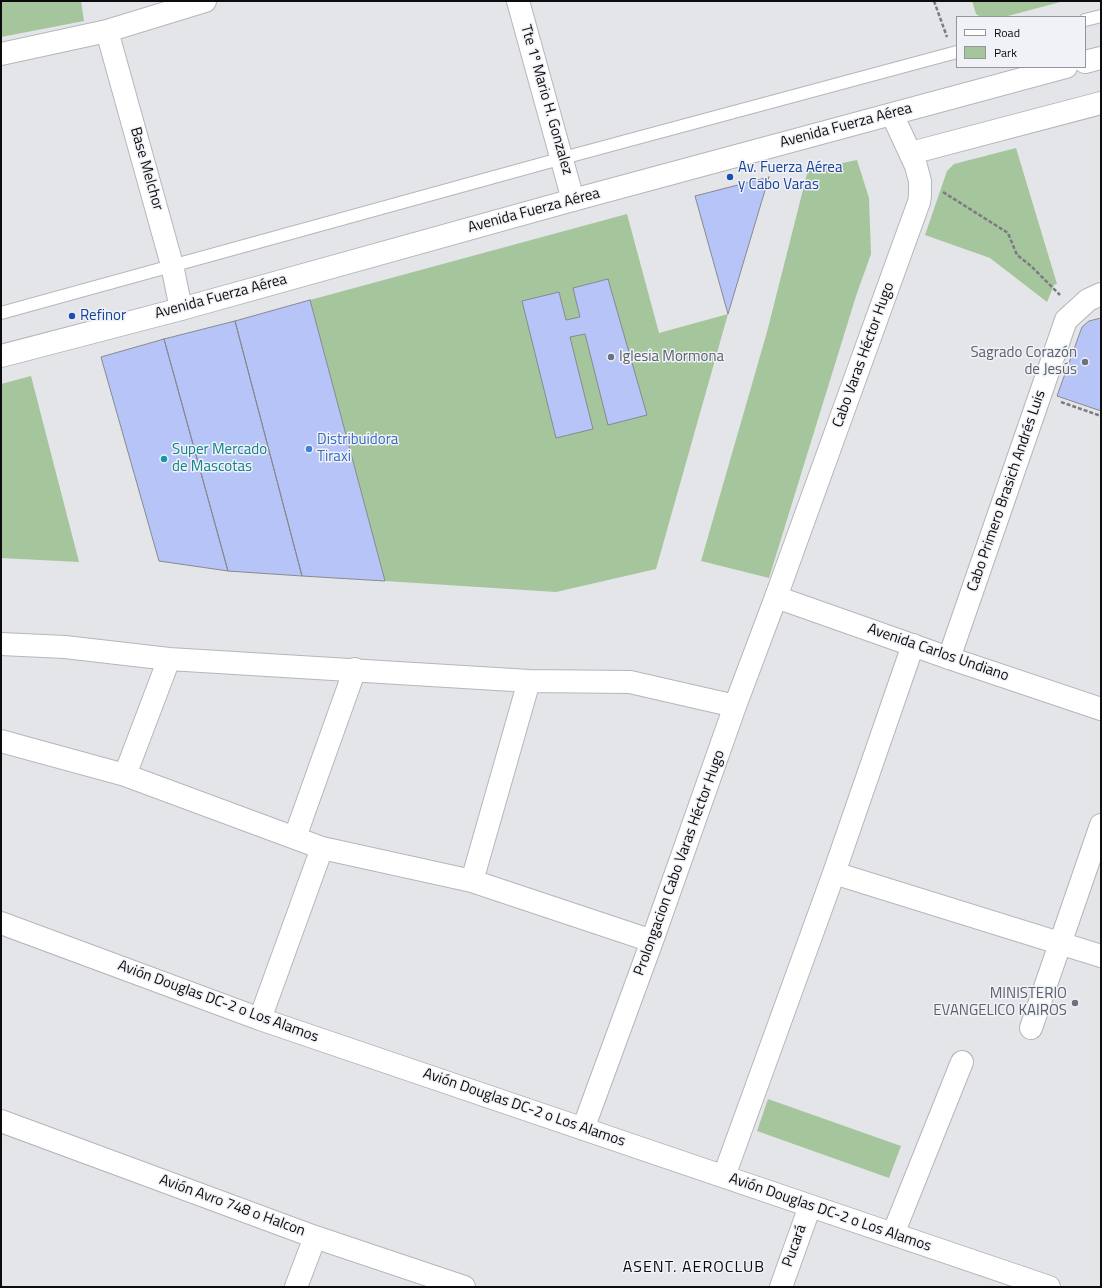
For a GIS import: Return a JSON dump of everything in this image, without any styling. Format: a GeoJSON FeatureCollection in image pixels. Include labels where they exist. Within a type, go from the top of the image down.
{"type":"FeatureCollection","features":[{"type":"Feature","properties":{"kind":"street"},"geometry":{"type":"LineString","coordinates":[[1,54],[107,31],[205,1]]}},
{"type":"Feature","properties":{"kind":"street","name":"Tte 1º Mario H. Gonzalez"},"geometry":{"type":"LineString","coordinates":[[518,1],[563,158],[573,200]]}},
{"type":"Feature","properties":{"kind":"street","name":"Base Melchor"},"geometry":{"type":"LineString","coordinates":[[107,31],[172,265],[181,308]]}},
{"type":"Feature","properties":{"kind":"street"},"geometry":{"type":"LineString","coordinates":[[1086,62],[1101,58]]}},
{"type":"Feature","properties":{"kind":"street","name":"Avenida Fuerza Aérea"},"geometry":{"type":"LineString","coordinates":[[1,356],[1062,68]]}},
{"type":"Feature","properties":{"kind":"street"},"geometry":{"type":"LineString","coordinates":[[911,153],[1101,103]]}},
{"type":"Feature","properties":{"kind":"street","name":"Cabo Varas Héctor Hugo"},"geometry":{"type":"LineString","coordinates":[[776,596],[917,208],[920,196],[920,181],[916,166],[892,114]]}},
{"type":"Feature","properties":{"kind":"street","name":"Cabo Primero Brasich Andrés Luis"},"geometry":{"type":"LineString","coordinates":[[949,658],[1066,320],[1088,300],[1101,294]]}},
{"type":"Feature","properties":{"kind":"street","name":"Avenida Carlos Undiano"},"geometry":{"type":"LineString","coordinates":[[776,596],[949,658],[1101,709]]}},
{"type":"Feature","properties":{"kind":"street","name":"Prolongacion Cabo Varas Héctor Hugo"},"geometry":{"type":"LineString","coordinates":[[583,1129],[776,596]]}},
{"type":"Feature","properties":{"kind":"street"},"geometry":{"type":"LineString","coordinates":[[1,644],[65,647],[169,659],[355,669],[529,681],[630,682],[735,706]]}},
{"type":"Feature","properties":{"kind":"street"},"geometry":{"type":"LineString","coordinates":[[724,1176],[834,873],[913,645]]}},
{"type":"Feature","properties":{"kind":"street"},"geometry":{"type":"LineString","coordinates":[[125,775],[169,659]]}},
{"type":"Feature","properties":{"kind":"street"},"geometry":{"type":"LineString","coordinates":[[295,837],[355,669]]}},
{"type":"Feature","properties":{"kind":"street"},"geometry":{"type":"LineString","coordinates":[[472,881],[529,681]]}},
{"type":"Feature","properties":{"kind":"street"},"geometry":{"type":"LineString","coordinates":[[1,741],[125,775],[322,848],[472,881],[652,941]]}},
{"type":"Feature","properties":{"kind":"street"},"geometry":{"type":"LineString","coordinates":[[1031,1028],[1101,825]]}},
{"type":"Feature","properties":{"kind":"street"},"geometry":{"type":"LineString","coordinates":[[260,1019],[322,848]]}},
{"type":"Feature","properties":{"kind":"street"},"geometry":{"type":"LineString","coordinates":[[834,873],[1101,956]]}},
{"type":"Feature","properties":{"kind":"street","name":"Avión Douglas DC-2 o Los Alamos"},"geometry":{"type":"LineString","coordinates":[[1,923],[260,1019],[1049,1287]]}},
{"type":"Feature","properties":{"kind":"street"},"geometry":{"type":"LineString","coordinates":[[893,1234],[962,1062]]}},
{"type":"Feature","properties":{"kind":"street","name":"Avión Avro 748 o Halcon"},"geometry":{"type":"LineString","coordinates":[[1,1121],[315,1237],[464,1287]]}},
{"type":"Feature","properties":{"kind":"street","name":"Pucará"},"geometry":{"type":"LineString","coordinates":[[781,1287],[810,1206]]}},
{"type":"Feature","properties":{"kind":"street"},"geometry":{"type":"LineString","coordinates":[[296,1287],[315,1237]]}},
{"type":"Feature","properties":{"kind":"lane"},"geometry":{"type":"LineString","coordinates":[[1086,20],[1101,16]]}},
{"type":"Feature","properties":{"kind":"lane"},"geometry":{"type":"LineString","coordinates":[[1,313],[563,158],[955,52]]}},
{"type":"Feature","properties":{"kind":"path"},"geometry":{"type":"LineString","coordinates":[[934,1],[955,52]]}},
{"type":"Feature","properties":{"kind":"path"},"geometry":{"type":"LineString","coordinates":[[920,181],[940,190],[1008,233],[1017,255],[1031,266],[1076,310]]}},
{"type":"Feature","properties":{"kind":"path"},"geometry":{"type":"LineString","coordinates":[[1040,394],[1101,416]]}},
{"type":"Feature","properties":{"kind":"green space"},"geometry":{"type":"Polygon","coordinates":[[[1,1],[81,1],[84,21],[1,37],[1,1]]]}},
{"type":"Feature","properties":{"kind":"green space"},"geometry":{"type":"Polygon","coordinates":[[[972,1],[1064,1],[1008,16],[979,16],[976,14],[972,1]]]}},
{"type":"Feature","properties":{"kind":"green space"},"geometry":{"type":"Polygon","coordinates":[[[1016,148],[1057,284],[1054,285],[1047,302],[990,258],[925,235],[947,171],[954,164],[1016,148]]]}},
{"type":"Feature","properties":{"kind":"green space"},"geometry":{"type":"Polygon","coordinates":[[[857,160],[869,198],[871,254],[856,296],[769,578],[701,561],[767,332],[808,170],[857,160]]]}},
{"type":"Feature","properties":{"kind":"green space"},"geometry":{"type":"Polygon","coordinates":[[[627,214],[659,333],[728,314],[656,569],[556,592],[385,581],[310,300],[627,214]]]}},
{"type":"Feature","properties":{"kind":"green space"},"geometry":{"type":"Polygon","coordinates":[[[31,376],[79,562],[1,558],[1,384],[31,376]]]}},
{"type":"Feature","properties":{"kind":"green space"},"geometry":{"type":"Polygon","coordinates":[[[768,1099],[901,1146],[889,1178],[757,1131],[768,1099]]]}},
{"type":"Feature","properties":{"kind":"building"},"geometry":{"type":"Polygon","coordinates":[[[769,177],[728,314],[695,196],[769,177]]]}},
{"type":"Feature","properties":{"kind":"building","name":"Iglesia Mormona"},"geometry":{"type":"Polygon","coordinates":[[[608,279],[647,415],[608,425],[585,334],[570,337],[593,429],[556,438],[522,301],[559,292],[566,320],[580,317],[573,288],[608,279]]]}},
{"type":"Feature","properties":{"kind":"building","name":"Distribuidora Tiraxi"},"geometry":{"type":"Polygon","coordinates":[[[310,300],[385,581],[302,576],[235,321],[310,300]]]}},
{"type":"Feature","properties":{"kind":"building","name":"Sagrado Corazón de Jesús"},"geometry":{"type":"Polygon","coordinates":[[[1101,318],[1101,411],[1057,396],[1082,327],[1089,321],[1101,318]]]}},
{"type":"Feature","properties":{"kind":"building"},"geometry":{"type":"Polygon","coordinates":[[[235,321],[302,576],[228,571],[164,339],[235,321]]]}},
{"type":"Feature","properties":{"kind":"building","name":"Super Mercado de Mascotas"},"geometry":{"type":"Polygon","coordinates":[[[164,339],[228,571],[159,561],[101,357],[164,339]]]}},
{"type":"Feature","properties":{"kind":"place","name":"Av. Fuerza Aérea y Cabo Varas"},"geometry":{"type":"Point","coordinates":[730,177]}},
{"type":"Feature","properties":{"kind":"place","name":"Refinor"},"geometry":{"type":"Point","coordinates":[72,316]}},
{"type":"Feature","properties":{"kind":"place","name":"Iglesia Mormona"},"geometry":{"type":"Point","coordinates":[611,357]}},
{"type":"Feature","properties":{"kind":"place","name":"Sagrado Corazón de Jesús"},"geometry":{"type":"Point","coordinates":[1085,362]}},
{"type":"Feature","properties":{"kind":"place","name":"Distribuidora Tiraxi"},"geometry":{"type":"Point","coordinates":[309,449]}},
{"type":"Feature","properties":{"kind":"place","name":"Super Mercado de Mascotas"},"geometry":{"type":"Point","coordinates":[164,459]}},
{"type":"Feature","properties":{"kind":"place","name":"MINISTERIO EVANGELICO KAIROS"},"geometry":{"type":"Point","coordinates":[1075,1003]}},
{"type":"Feature","properties":{"kind":"district","name":"ASENT. AEROCLUB"},"geometry":{"type":"Point","coordinates":[694,1268]}}]}
